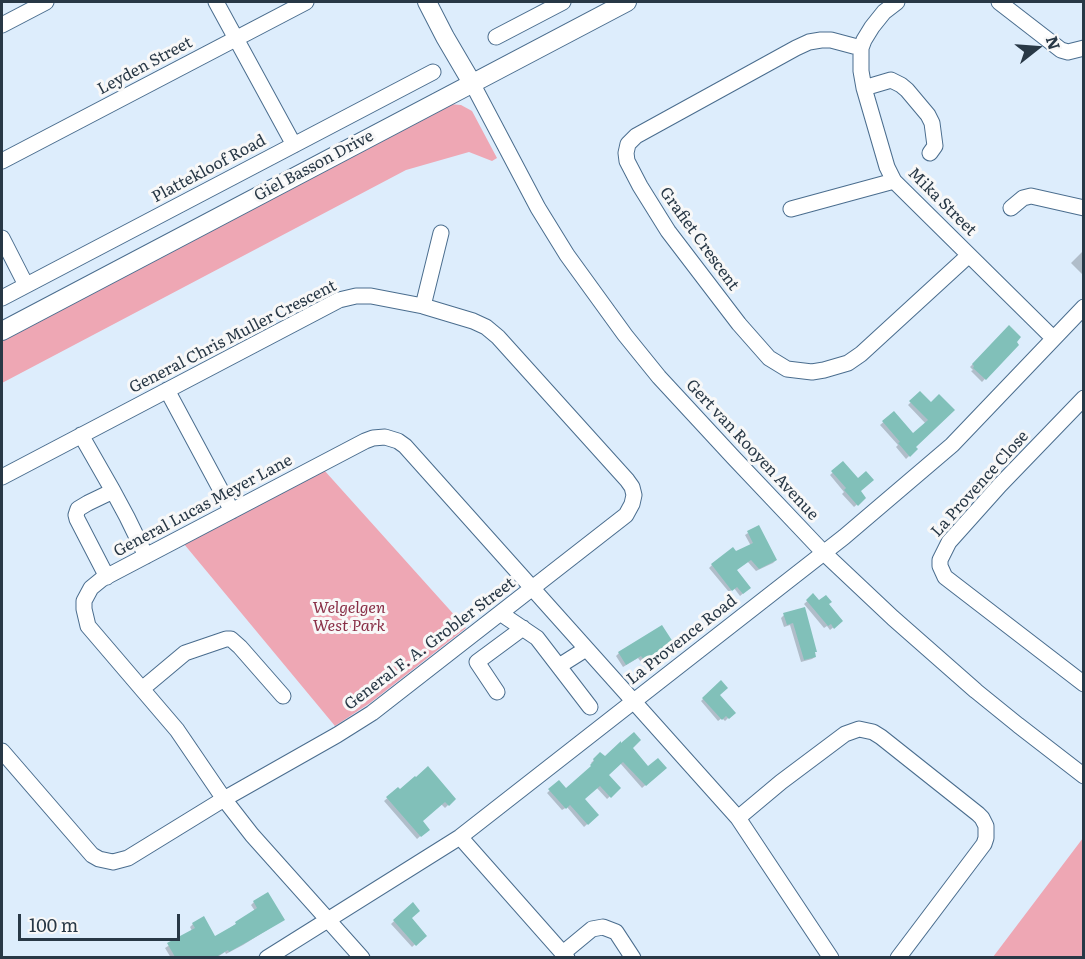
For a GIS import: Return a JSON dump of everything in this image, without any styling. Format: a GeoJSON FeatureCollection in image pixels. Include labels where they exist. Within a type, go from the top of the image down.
{"type":"FeatureCollection","features":[{"type":"Feature","properties":{"kind":"main road"},"geometry":{"type":"LineString","coordinates":[[427,2],[472,83]]}},
{"type":"Feature","properties":{"kind":"main road","name":"Giel Basson Drive"},"geometry":{"type":"LineString","coordinates":[[2,331],[627,2]]}},
{"type":"Feature","properties":{"kind":"street"},"geometry":{"type":"LineString","coordinates":[[2,25],[46,2]]}},
{"type":"Feature","properties":{"kind":"street"},"geometry":{"type":"LineString","coordinates":[[216,2],[294,145]]}},
{"type":"Feature","properties":{"kind":"street","name":"Leyden Street"},"geometry":{"type":"LineString","coordinates":[[2,161],[306,2]]}},
{"type":"Feature","properties":{"kind":"street"},"geometry":{"type":"LineString","coordinates":[[496,37],[563,2]]}},
{"type":"Feature","properties":{"kind":"street"},"geometry":{"type":"LineString","coordinates":[[861,48],[872,27],[884,12],[897,2]]}},
{"type":"Feature","properties":{"kind":"street"},"geometry":{"type":"LineString","coordinates":[[999,2],[1061,50],[1068,52],[1083,48]]}},
{"type":"Feature","properties":{"kind":"street","name":"Grafiet Crescent"},"geometry":{"type":"LineString","coordinates":[[861,48],[831,40],[809,42],[796,48],[636,136],[628,144],[627,161],[668,231],[739,324],[769,358],[787,369],[812,372],[848,363],[861,354],[969,255]]}},
{"type":"Feature","properties":{"kind":"street","name":"Mika Street"},"geometry":{"type":"LineString","coordinates":[[861,48],[864,88],[887,167],[894,181],[1053,338]]}},
{"type":"Feature","properties":{"kind":"street","name":"Plattekloof Road"},"geometry":{"type":"LineString","coordinates":[[2,298],[433,72]]}},
{"type":"Feature","properties":{"kind":"street"},"geometry":{"type":"LineString","coordinates":[[864,88],[891,80],[907,90],[932,123],[935,146],[930,153]]}},
{"type":"Feature","properties":{"kind":"street","name":"Gert van Rooyen Avenue"},"geometry":{"type":"LineString","coordinates":[[472,83],[538,208],[567,255],[604,307],[660,377],[824,553],[941,662],[1083,776]]}},
{"type":"Feature","properties":{"kind":"street"},"geometry":{"type":"LineString","coordinates":[[791,209],[894,181]]}},
{"type":"Feature","properties":{"kind":"street"},"geometry":{"type":"LineString","coordinates":[[1011,208],[1027,196],[1083,208]]}},
{"type":"Feature","properties":{"kind":"street"},"geometry":{"type":"LineString","coordinates":[[423,306],[441,233]]}},
{"type":"Feature","properties":{"kind":"street"},"geometry":{"type":"LineString","coordinates":[[2,238],[26,285]]}},
{"type":"Feature","properties":{"kind":"street","name":"General Chris Muller Crescent"},"geometry":{"type":"LineString","coordinates":[[2,477],[339,300],[356,296],[371,296],[423,306],[473,321],[486,327],[498,337],[632,487],[634,495],[626,516],[532,589]]}},
{"type":"Feature","properties":{"kind":"street","name":"La Provence Road"},"geometry":{"type":"LineString","coordinates":[[267,957],[460,837],[824,553],[952,445],[1083,307]]}},
{"type":"Feature","properties":{"kind":"street"},"geometry":{"type":"LineString","coordinates":[[167,390],[232,511]]}},
{"type":"Feature","properties":{"kind":"street","name":"La Provence Close"},"geometry":{"type":"LineString","coordinates":[[1083,398],[1000,484],[949,542],[940,560],[940,566],[945,576],[1083,684]]}},
{"type":"Feature","properties":{"kind":"street"},"geometry":{"type":"LineString","coordinates":[[81,435],[146,556]]}},
{"type":"Feature","properties":{"kind":"street","name":"General Lucas Meyer Lane"},"geometry":{"type":"LineString","coordinates":[[362,957],[252,835],[224,799],[177,730],[93,632],[86,620],[84,609],[87,595],[95,584],[107,577],[365,441],[379,437],[398,441],[405,446],[738,818],[831,957]]}},
{"type":"Feature","properties":{"kind":"street"},"geometry":{"type":"LineString","coordinates":[[107,577],[76,515],[78,510],[88,503],[113,491]]}},
{"type":"Feature","properties":{"kind":"street","name":"General F. A. Grobler Street"},"geometry":{"type":"LineString","coordinates":[[224,799],[372,713],[532,589]]}},
{"type":"Feature","properties":{"kind":"street"},"geometry":{"type":"LineString","coordinates":[[500,613],[537,638],[590,707]]}},
{"type":"Feature","properties":{"kind":"street"},"geometry":{"type":"LineString","coordinates":[[498,692],[477,662],[523,628]]}},
{"type":"Feature","properties":{"kind":"street"},"geometry":{"type":"LineString","coordinates":[[142,689],[186,653],[231,639],[283,696]]}},
{"type":"Feature","properties":{"kind":"street"},"geometry":{"type":"LineString","coordinates":[[559,666],[586,648]]}},
{"type":"Feature","properties":{"kind":"street"},"geometry":{"type":"LineString","coordinates":[[738,818],[845,734],[859,729],[873,732],[881,737],[978,814],[986,826],[984,844],[898,957]]}},
{"type":"Feature","properties":{"kind":"street"},"geometry":{"type":"LineString","coordinates":[[2,751],[85,848],[99,860],[107,862],[128,858],[224,799]]}},
{"type":"Feature","properties":{"kind":"street"},"geometry":{"type":"LineString","coordinates":[[460,837],[565,955],[592,929],[603,927],[616,932],[633,957]]}},
{"type":"Feature","properties":{"kind":"green space"},"geometry":{"type":"Polygon","coordinates":[[[449,104],[461,105],[472,111],[497,158],[492,161],[469,152],[406,170],[2,383],[2,339],[449,104]]]}},
{"type":"Feature","properties":{"kind":"green space","name":"Welgelgen West Park"},"geometry":{"type":"Polygon","coordinates":[[[324,470],[466,628],[370,703],[335,726],[184,544],[324,470]]]}},
{"type":"Feature","properties":{"kind":"green space"},"geometry":{"type":"Polygon","coordinates":[[[1083,838],[1083,957],[993,957],[1083,838]]]}},
{"type":"Feature","properties":{"kind":"building"},"geometry":{"type":"Polygon","coordinates":[[[1009,325],[1021,337],[1017,342],[1019,345],[986,380],[973,368],[972,364],[1009,325]]]}},
{"type":"Feature","properties":{"kind":"building"},"geometry":{"type":"Polygon","coordinates":[[[920,391],[931,402],[939,394],[955,410],[916,447],[918,449],[910,457],[882,421],[894,411],[913,433],[928,420],[909,401],[920,391]]]}},
{"type":"Feature","properties":{"kind":"building"},"geometry":{"type":"Polygon","coordinates":[[[843,461],[858,478],[866,471],[874,480],[861,491],[866,498],[858,506],[831,471],[843,461]]]}},
{"type":"Feature","properties":{"kind":"building"},"geometry":{"type":"Polygon","coordinates":[[[759,525],[777,560],[759,569],[751,560],[737,570],[751,588],[743,594],[737,587],[732,591],[711,564],[733,547],[736,551],[753,543],[747,531],[759,525]]]}},
{"type":"Feature","properties":{"kind":"building"},"geometry":{"type":"Polygon","coordinates":[[[813,593],[819,600],[826,595],[832,602],[829,604],[843,621],[834,629],[831,624],[828,626],[806,600],[813,593]]]}},
{"type":"Feature","properties":{"kind":"building"},"geometry":{"type":"Polygon","coordinates":[[[805,607],[817,652],[815,652],[816,657],[804,660],[793,623],[787,625],[783,613],[805,607]]]}},
{"type":"Feature","properties":{"kind":"building"},"geometry":{"type":"Polygon","coordinates":[[[662,625],[673,642],[644,660],[641,656],[626,665],[618,652],[662,625]]]}},
{"type":"Feature","properties":{"kind":"building"},"geometry":{"type":"Polygon","coordinates":[[[721,680],[728,688],[720,695],[736,713],[729,719],[726,716],[722,720],[702,698],[721,680]]]}},
{"type":"Feature","properties":{"kind":"building"},"geometry":{"type":"Polygon","coordinates":[[[634,732],[641,740],[633,748],[648,766],[658,758],[667,768],[646,786],[623,762],[609,775],[621,788],[611,798],[600,786],[585,799],[599,815],[588,825],[570,805],[566,809],[548,789],[559,780],[566,788],[591,766],[593,759],[600,752],[605,756],[634,732]]]}},
{"type":"Feature","properties":{"kind":"building"},"geometry":{"type":"Polygon","coordinates":[[[428,766],[456,799],[449,806],[445,802],[423,821],[430,830],[421,837],[386,797],[398,787],[400,789],[428,766]]]}},
{"type":"Feature","properties":{"kind":"building"},"geometry":{"type":"Polygon","coordinates":[[[268,892],[285,920],[216,957],[175,957],[167,943],[195,928],[192,923],[204,916],[215,936],[257,908],[253,901],[268,892]]]}},
{"type":"Feature","properties":{"kind":"building"},"geometry":{"type":"Polygon","coordinates":[[[413,902],[420,911],[412,918],[427,936],[416,946],[393,920],[413,902]]]}}]}
